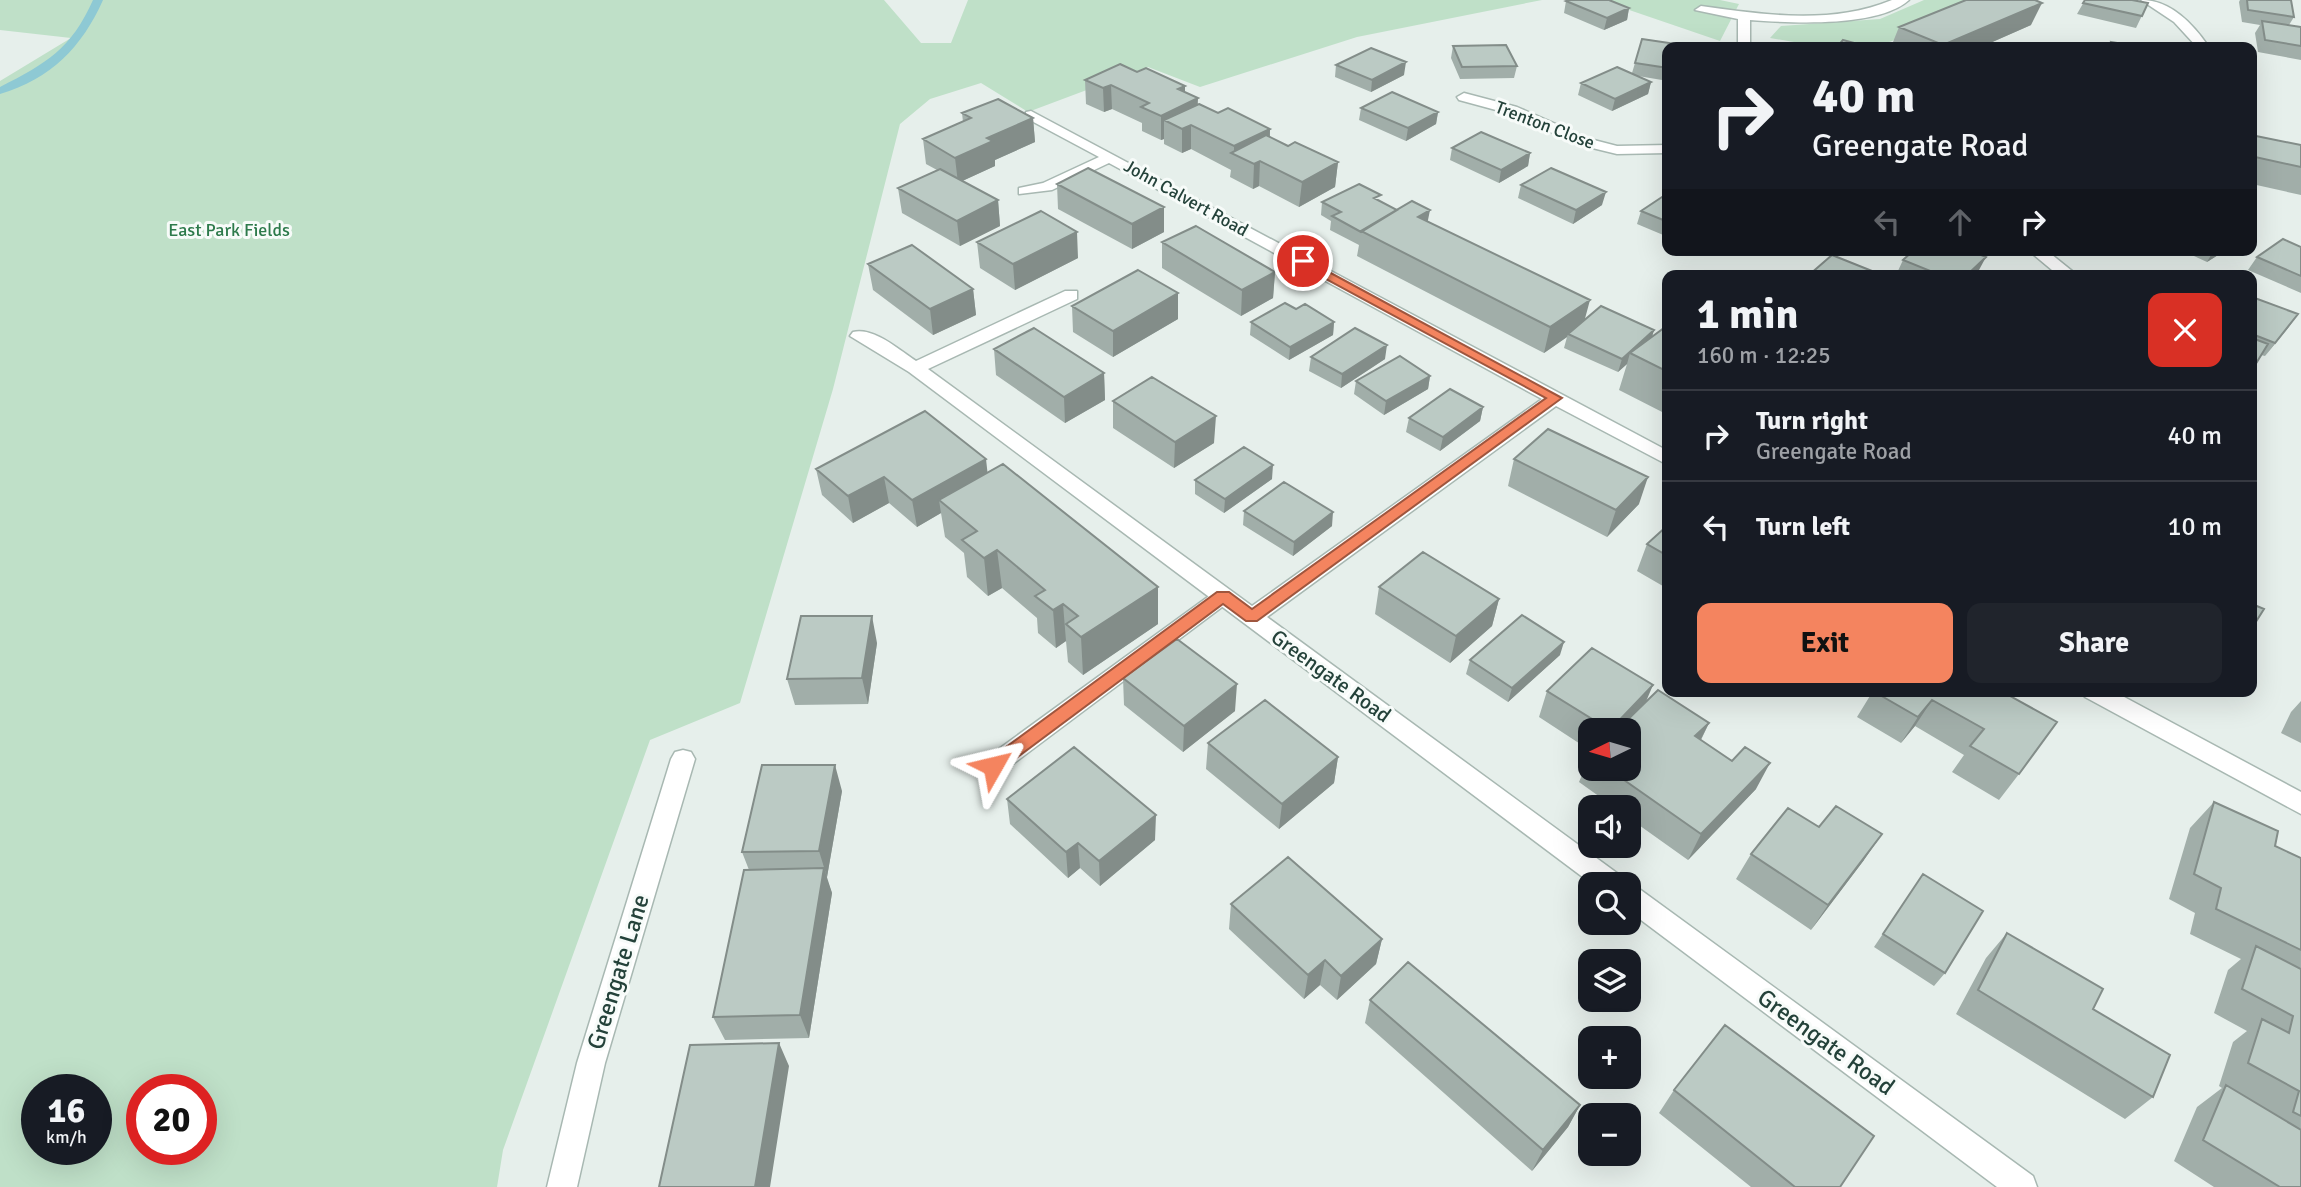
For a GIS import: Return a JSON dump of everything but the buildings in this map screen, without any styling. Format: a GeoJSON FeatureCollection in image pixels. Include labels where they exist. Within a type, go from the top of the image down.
{"type":"FeatureCollection","features":[{"type":"Feature","properties":{"kind":"street"},"geometry":{"type":"LineString","coordinates":[[1701,10],[1744,16],[1809,18],[1844,16],[1903,0]]}},
{"type":"Feature","properties":{"kind":"street"},"geometry":{"type":"LineString","coordinates":[[2147,0],[2190,28],[2200,42]]}},
{"type":"Feature","properties":{"kind":"street"},"geometry":{"type":"LineString","coordinates":[[1744,16],[1744,42]]}},
{"type":"Feature","properties":{"kind":"street","name":"Trenton Close"},"geometry":{"type":"LineString","coordinates":[[1464,97],[1512,110],[1585,142],[1617,150],[1662,149]]}},
{"type":"Feature","properties":{"kind":"street","name":"John Calvert Road"},"geometry":{"type":"LineString","coordinates":[[1031,115],[1662,456]]}},
{"type":"Feature","properties":{"kind":"street","name":"John Calvert Road"},"geometry":{"type":"LineString","coordinates":[[1024,191],[1047,187],[1111,158]]}},
{"type":"Feature","properties":{"kind":"street"},"geometry":{"type":"LineString","coordinates":[[2044,256],[2062,270]]}},
{"type":"Feature","properties":{"kind":"street"},"geometry":{"type":"LineString","coordinates":[[915,368],[1071,295]]}},
{"type":"Feature","properties":{"kind":"street","name":"Greengate Road"},"geometry":{"type":"LineString","coordinates":[[859,336],[878,343],[915,368],[1596,872]]}},
{"type":"Feature","properties":{"kind":"street"},"geometry":{"type":"LineString","coordinates":[[1252,617],[1555,398]]}},
{"type":"Feature","properties":{"kind":"street"},"geometry":{"type":"LineString","coordinates":[[993,766],[1223,596]]}},
{"type":"Feature","properties":{"kind":"street"},"geometry":{"type":"LineString","coordinates":[[2104,697],[2301,804]]}},
{"type":"Feature","properties":{"kind":"street","name":"Greengate Lane"},"geometry":{"type":"LineString","coordinates":[[562,1187],[591,1063],[683,758]]}},
{"type":"Feature","properties":{"kind":"street","name":"Greengate Road"},"geometry":{"type":"LineString","coordinates":[[1641,905],[2022,1187]]}},
{"type":"Feature","properties":{"kind":"green space","name":"East Park Fields"},"geometry":{"type":"Polygon","coordinates":[[[0,0],[884,0],[921,43],[951,43],[968,0],[1542,0],[1357,37],[1200,87],[1148,67],[1028,112],[981,83],[930,99],[900,124],[833,389],[740,703],[650,740],[503,1150],[497,1187],[0,1187],[0,81],[71,38],[0,30],[0,0]]]}},
{"type":"Feature","properties":{"kind":"green space"},"geometry":{"type":"Polygon","coordinates":[[[1600,0],[1720,0],[1739,4],[1720,41],[1600,0]]]}},
{"type":"Feature","properties":{"kind":"green space"},"geometry":{"type":"Polygon","coordinates":[[[1924,0],[1975,0],[1978,6],[1889,42],[1794,42],[1770,38],[1781,26],[1880,19],[1924,0]]]}},
{"type":"Feature","properties":{"kind":"waterway"},"geometry":{"type":"LineString","coordinates":[[0,91],[48,66],[71,47],[98,0]]}},
{"type":"Feature","properties":{"kind":"route"},"geometry":{"type":"LineString","coordinates":[[993,766],[1223,596],[1252,617],[1555,398],[1303,261]]}}]}
